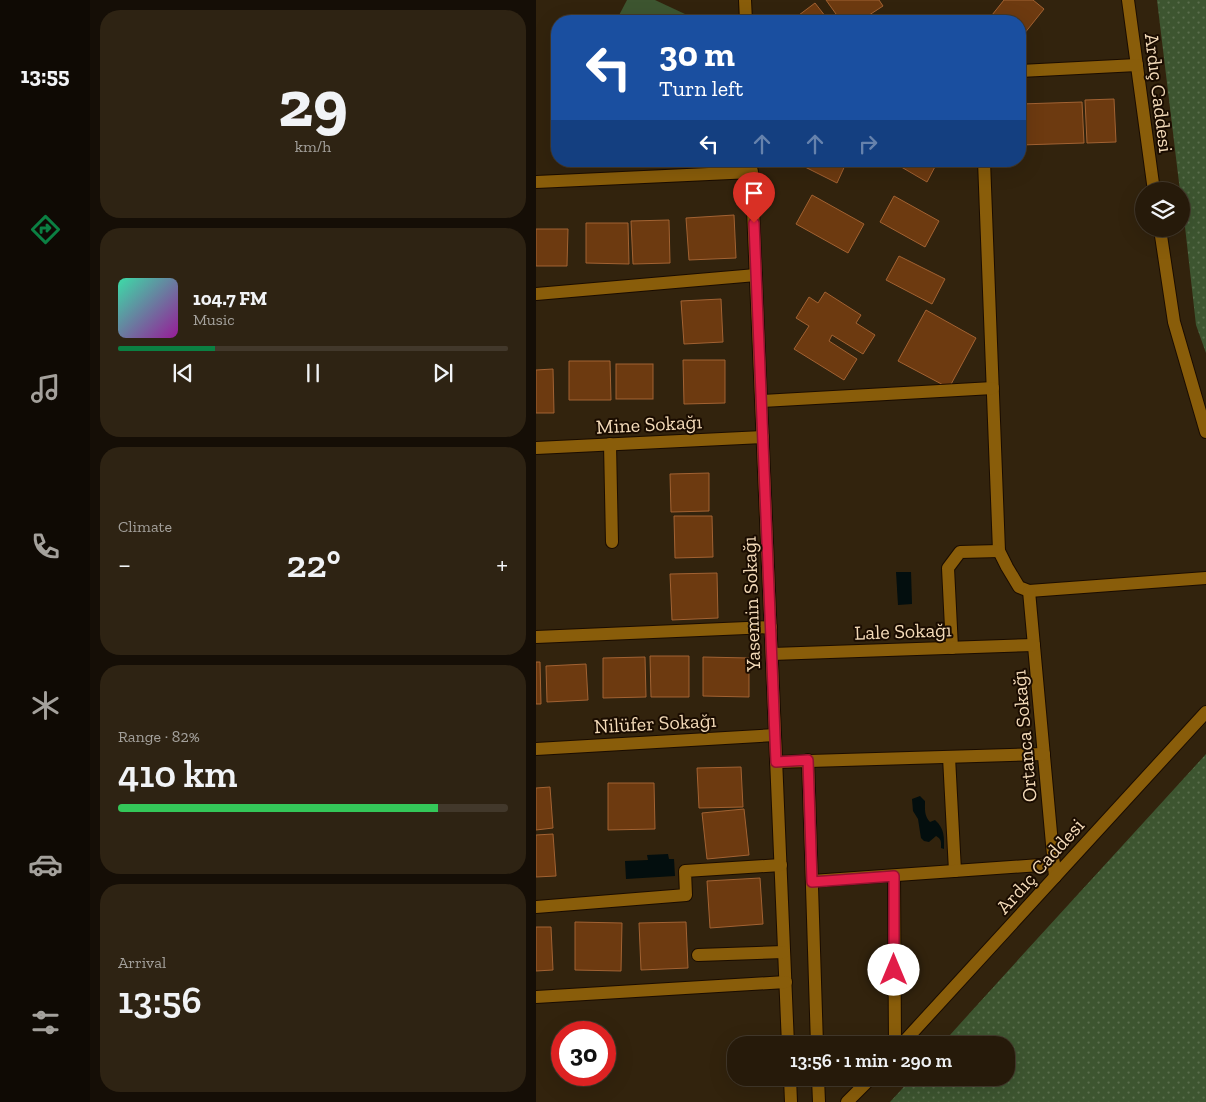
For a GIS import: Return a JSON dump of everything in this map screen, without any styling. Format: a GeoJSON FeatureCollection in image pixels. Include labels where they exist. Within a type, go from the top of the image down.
{"type":"FeatureCollection","features":[{"type":"Feature","properties":{"kind":"street"},"geometry":{"type":"LineString","coordinates":[[745,0],[746,15]]}},
{"type":"Feature","properties":{"kind":"street","name":"Ardıç Caddesi"},"geometry":{"type":"LineString","coordinates":[[1128,0],[1153,182]]}},
{"type":"Feature","properties":{"kind":"street"},"geometry":{"type":"LineString","coordinates":[[1026,72],[1137,65]]}},
{"type":"Feature","properties":{"kind":"street"},"geometry":{"type":"LineString","coordinates":[[536,182],[738,167]]}},
{"type":"Feature","properties":{"kind":"street","name":"Yasemin Sokağı"},"geometry":{"type":"LineString","coordinates":[[751,167],[788,1036]]}},
{"type":"Feature","properties":{"kind":"street"},"geometry":{"type":"LineString","coordinates":[[984,167],[998,551],[1019,587],[1030,591],[1206,578]]}},
{"type":"Feature","properties":{"kind":"street"},"geometry":{"type":"LineString","coordinates":[[1161,237],[1174,322],[1206,432]]}},
{"type":"Feature","properties":{"kind":"street"},"geometry":{"type":"LineString","coordinates":[[536,294],[756,275]]}},
{"type":"Feature","properties":{"kind":"street"},"geometry":{"type":"LineString","coordinates":[[762,401],[992,388]]}},
{"type":"Feature","properties":{"kind":"street","name":"Mine Sokağı"},"geometry":{"type":"LineString","coordinates":[[536,448],[763,437]]}},
{"type":"Feature","properties":{"kind":"street"},"geometry":{"type":"LineString","coordinates":[[610,444],[612,542]]}},
{"type":"Feature","properties":{"kind":"street"},"geometry":{"type":"LineString","coordinates":[[952,648],[948,568],[960,552],[998,551]]}},
{"type":"Feature","properties":{"kind":"street","name":"Ortanca Sokağı"},"geometry":{"type":"LineString","coordinates":[[1030,591],[1054,871]]}},
{"type":"Feature","properties":{"kind":"street"},"geometry":{"type":"LineString","coordinates":[[536,637],[771,627]]}},
{"type":"Feature","properties":{"kind":"street","name":"Lale Sokağı"},"geometry":{"type":"LineString","coordinates":[[772,654],[1034,645]]}},
{"type":"Feature","properties":{"kind":"street","name":"Ardıç Caddesi"},"geometry":{"type":"LineString","coordinates":[[909,1036],[1054,871],[1206,712]]}},
{"type":"Feature","properties":{"kind":"street","name":"Nilüfer Sokağı"},"geometry":{"type":"LineString","coordinates":[[536,749],[775,736]]}},
{"type":"Feature","properties":{"kind":"street"},"geometry":{"type":"LineString","coordinates":[[776,762],[1044,754]]}},
{"type":"Feature","properties":{"kind":"street"},"geometry":{"type":"LineString","coordinates":[[949,757],[955,871]]}},
{"type":"Feature","properties":{"kind":"street"},"geometry":{"type":"LineString","coordinates":[[808,760],[817,1036]]}},
{"type":"Feature","properties":{"kind":"street"},"geometry":{"type":"LineString","coordinates":[[536,907],[686,896],[685,871],[781,865]]}},
{"type":"Feature","properties":{"kind":"street"},"geometry":{"type":"LineString","coordinates":[[812,882],[955,871],[1054,871]]}},
{"type":"Feature","properties":{"kind":"street"},"geometry":{"type":"LineString","coordinates":[[894,876],[895,1036]]}},
{"type":"Feature","properties":{"kind":"street"},"geometry":{"type":"LineString","coordinates":[[698,954],[784,952]]}},
{"type":"Feature","properties":{"kind":"street"},"geometry":{"type":"LineString","coordinates":[[536,997],[786,982]]}},
{"type":"Feature","properties":{"kind":"street"},"geometry":{"type":"LineString","coordinates":[[790,1086],[790,1102]]}},
{"type":"Feature","properties":{"kind":"street"},"geometry":{"type":"LineString","coordinates":[[818,1086],[819,1102]]}},
{"type":"Feature","properties":{"kind":"street"},"geometry":{"type":"LineString","coordinates":[[847,1102],[862,1086]]}},
{"type":"Feature","properties":{"kind":"green space"},"geometry":{"type":"Polygon","coordinates":[[[627,0],[655,0],[687,15],[619,15],[627,0]]]}},
{"type":"Feature","properties":{"kind":"green space"},"geometry":{"type":"Polygon","coordinates":[[[1157,0],[1206,0],[1206,353],[1196,325],[1186,237],[1190,237],[1190,182],[1179,182],[1157,0]]]}},
{"type":"Feature","properties":{"kind":"green space"},"geometry":{"type":"Polygon","coordinates":[[[1206,754],[1206,1102],[890,1102],[905,1086],[1015,1086],[1015,1036],[949,1036],[1206,754]]]}},
{"type":"Feature","properties":{"kind":"shaded area"},"geometry":{"type":"Polygon","coordinates":[[[896,572],[911,572],[912,604],[898,605],[896,572]]]}},
{"type":"Feature","properties":{"kind":"shaded area"},"geometry":{"type":"Polygon","coordinates":[[[920,796],[925,801],[925,812],[928,820],[930,822],[935,820],[942,830],[944,849],[941,848],[940,840],[936,836],[929,842],[921,838],[918,819],[913,811],[912,799],[920,796]]]}},
{"type":"Feature","properties":{"kind":"shaded area"},"geometry":{"type":"Polygon","coordinates":[[[668,854],[669,859],[674,859],[675,876],[626,879],[625,861],[648,860],[647,855],[668,854]]]}},
{"type":"Feature","properties":{"kind":"building"},"geometry":{"type":"Polygon","coordinates":[[[826,0],[879,0],[883,6],[869,15],[837,15],[826,0]]]}},
{"type":"Feature","properties":{"kind":"building"},"geometry":{"type":"Polygon","coordinates":[[[1004,0],[1033,0],[1044,9],[1026,32],[1026,15],[992,15],[1004,0]]]}},
{"type":"Feature","properties":{"kind":"building"},"geometry":{"type":"Polygon","coordinates":[[[815,3],[824,15],[799,15],[815,3]]]}},
{"type":"Feature","properties":{"kind":"building"},"geometry":{"type":"Polygon","coordinates":[[[1114,99],[1116,142],[1087,143],[1085,100],[1114,99]]]}},
{"type":"Feature","properties":{"kind":"building"},"geometry":{"type":"Polygon","coordinates":[[[1082,102],[1084,143],[1026,145],[1026,104],[1082,102]]]}},
{"type":"Feature","properties":{"kind":"building"},"geometry":{"type":"Polygon","coordinates":[[[805,167],[844,167],[837,183],[805,167]]]}},
{"type":"Feature","properties":{"kind":"building"},"geometry":{"type":"Polygon","coordinates":[[[901,167],[935,167],[927,182],[901,167]]]}},
{"type":"Feature","properties":{"kind":"building"},"geometry":{"type":"Polygon","coordinates":[[[812,195],[864,224],[848,253],[796,224],[812,195]]]}},
{"type":"Feature","properties":{"kind":"building"},"geometry":{"type":"Polygon","coordinates":[[[894,196],[939,221],[925,247],[880,222],[894,196]]]}},
{"type":"Feature","properties":{"kind":"building"},"geometry":{"type":"Polygon","coordinates":[[[734,215],[736,258],[689,260],[686,218],[734,215]]]}},
{"type":"Feature","properties":{"kind":"building"},"geometry":{"type":"Polygon","coordinates":[[[669,220],[670,263],[633,264],[631,221],[669,220]]]}},
{"type":"Feature","properties":{"kind":"building"},"geometry":{"type":"Polygon","coordinates":[[[586,223],[628,223],[629,264],[586,263],[586,223]]]}},
{"type":"Feature","properties":{"kind":"building"},"geometry":{"type":"Polygon","coordinates":[[[536,229],[568,229],[567,266],[536,266],[536,229]]]}},
{"type":"Feature","properties":{"kind":"building"},"geometry":{"type":"Polygon","coordinates":[[[899,256],[945,279],[932,304],[886,280],[899,256]]]}},
{"type":"Feature","properties":{"kind":"building"},"geometry":{"type":"Polygon","coordinates":[[[825,292],[861,315],[856,323],[875,335],[863,354],[832,335],[829,341],[857,359],[844,380],[794,349],[809,326],[796,318],[809,297],[818,303],[825,292]]]}},
{"type":"Feature","properties":{"kind":"building"},"geometry":{"type":"Polygon","coordinates":[[[721,299],[723,342],[684,344],[681,301],[721,299]]]}},
{"type":"Feature","properties":{"kind":"building"},"geometry":{"type":"Polygon","coordinates":[[[926,310],[976,338],[949,388],[898,361],[926,310]]]}},
{"type":"Feature","properties":{"kind":"building"},"geometry":{"type":"Polygon","coordinates":[[[683,360],[725,360],[725,403],[684,404],[683,360]]]}},
{"type":"Feature","properties":{"kind":"building"},"geometry":{"type":"Polygon","coordinates":[[[569,361],[610,361],[611,400],[569,400],[569,361]]]}},
{"type":"Feature","properties":{"kind":"building"},"geometry":{"type":"Polygon","coordinates":[[[616,364],[653,364],[653,399],[616,399],[616,364]]]}},
{"type":"Feature","properties":{"kind":"building"},"geometry":{"type":"Polygon","coordinates":[[[553,369],[554,413],[536,413],[536,370],[553,369]]]}},
{"type":"Feature","properties":{"kind":"building"},"geometry":{"type":"Polygon","coordinates":[[[709,473],[709,511],[671,512],[670,474],[709,473]]]}},
{"type":"Feature","properties":{"kind":"building"},"geometry":{"type":"Polygon","coordinates":[[[674,516],[712,516],[713,557],[675,558],[674,516]]]}},
{"type":"Feature","properties":{"kind":"building"},"geometry":{"type":"Polygon","coordinates":[[[717,573],[718,618],[672,620],[670,574],[717,573]]]}},
{"type":"Feature","properties":{"kind":"building"},"geometry":{"type":"Polygon","coordinates":[[[650,656],[689,656],[689,697],[651,697],[650,656]]]}},
{"type":"Feature","properties":{"kind":"building"},"geometry":{"type":"Polygon","coordinates":[[[645,657],[646,697],[603,698],[603,658],[645,657]]]}},
{"type":"Feature","properties":{"kind":"building"},"geometry":{"type":"Polygon","coordinates":[[[703,657],[749,658],[749,697],[703,696],[703,657]]]}},
{"type":"Feature","properties":{"kind":"building"},"geometry":{"type":"Polygon","coordinates":[[[536,662],[540,662],[541,704],[536,704],[536,662]]]}},
{"type":"Feature","properties":{"kind":"building"},"geometry":{"type":"Polygon","coordinates":[[[586,664],[588,700],[547,702],[546,666],[586,664]]]}},
{"type":"Feature","properties":{"kind":"building"},"geometry":{"type":"Polygon","coordinates":[[[741,767],[743,807],[699,808],[697,768],[741,767]]]}},
{"type":"Feature","properties":{"kind":"building"},"geometry":{"type":"Polygon","coordinates":[[[608,783],[654,783],[655,829],[608,830],[608,783]]]}},
{"type":"Feature","properties":{"kind":"building"},"geometry":{"type":"Polygon","coordinates":[[[550,787],[553,828],[536,830],[536,788],[550,787]]]}},
{"type":"Feature","properties":{"kind":"building"},"geometry":{"type":"Polygon","coordinates":[[[744,809],[749,855],[707,859],[702,813],[744,809]]]}},
{"type":"Feature","properties":{"kind":"building"},"geometry":{"type":"Polygon","coordinates":[[[553,834],[556,876],[536,877],[536,835],[553,834]]]}},
{"type":"Feature","properties":{"kind":"building"},"geometry":{"type":"Polygon","coordinates":[[[760,878],[763,924],[710,928],[707,881],[760,878]]]}},
{"type":"Feature","properties":{"kind":"building"},"geometry":{"type":"Polygon","coordinates":[[[575,922],[622,923],[621,971],[575,970],[575,922]]]}},
{"type":"Feature","properties":{"kind":"building"},"geometry":{"type":"Polygon","coordinates":[[[686,922],[688,968],[641,970],[639,923],[686,922]]]}},
{"type":"Feature","properties":{"kind":"building"},"geometry":{"type":"Polygon","coordinates":[[[536,927],[551,927],[553,970],[536,971],[536,927]]]}},
{"type":"Feature","properties":{"kind":"route"},"geometry":{"type":"LineString","coordinates":[[754,223],[776,762],[808,760],[812,882],[894,876],[894,970]]}}]}
